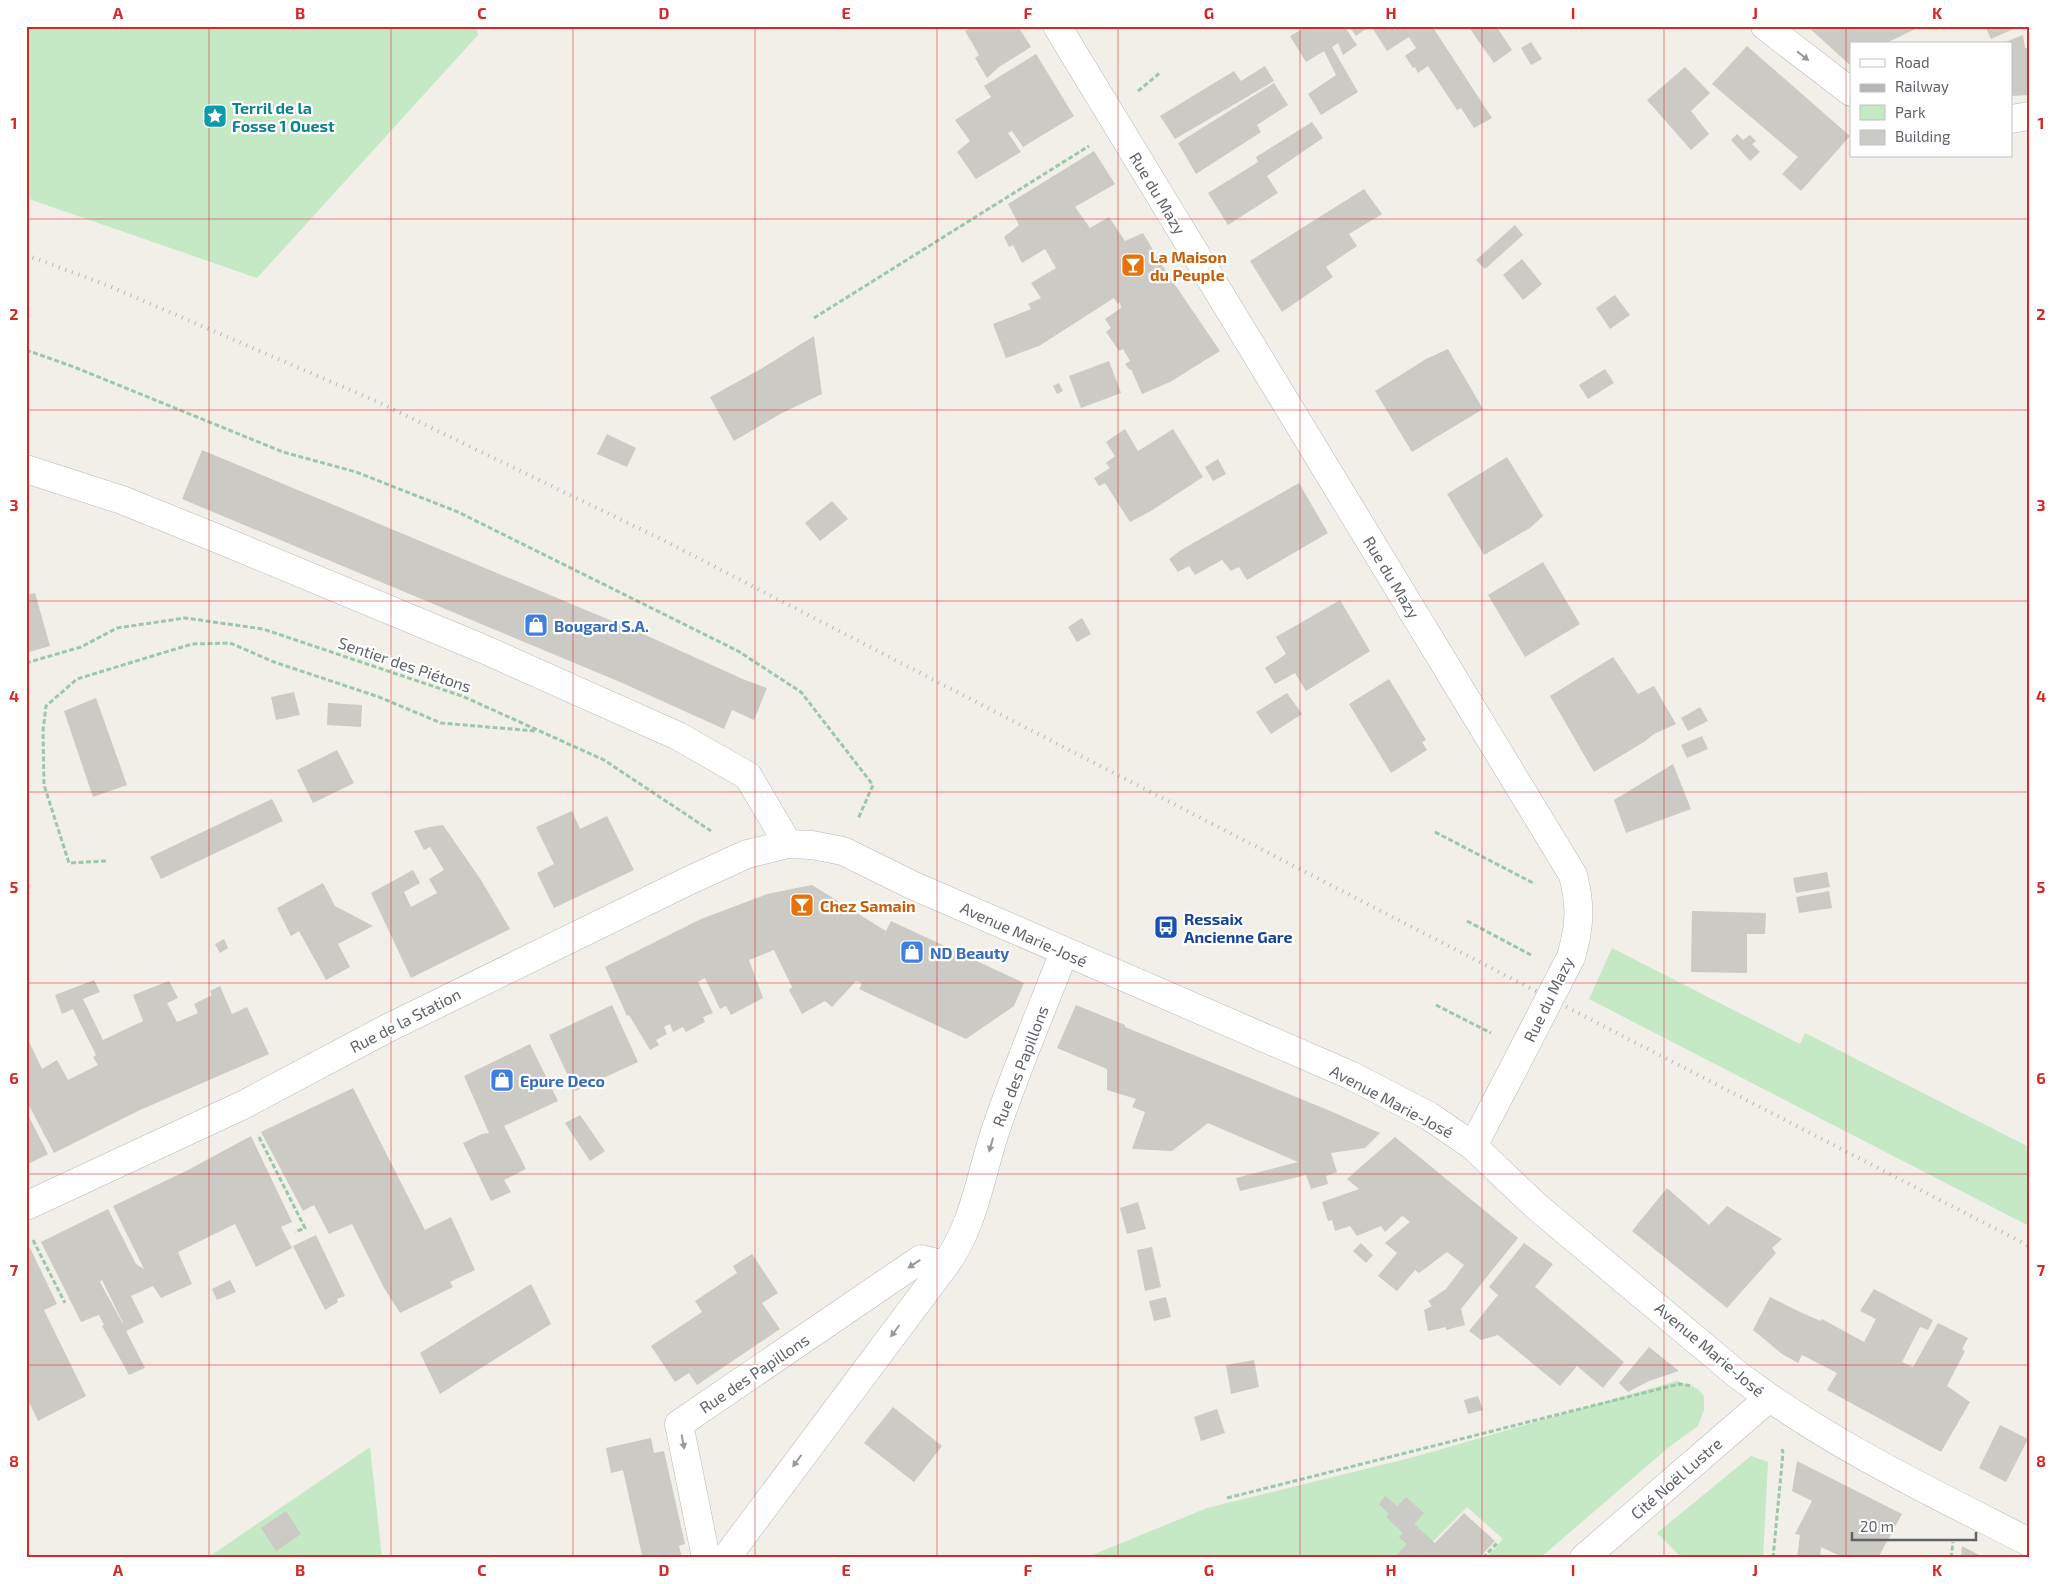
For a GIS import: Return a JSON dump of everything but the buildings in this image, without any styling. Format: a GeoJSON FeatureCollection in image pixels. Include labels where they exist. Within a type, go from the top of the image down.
{"type":"FeatureCollection","features":[{"type":"Feature","properties":{"kind":"street","name":"Rue du Mazy"},"geometry":{"type":"LineString","coordinates":[[1057,26],[1573,875],[1579,897],[1580,919],[1571,957],[1473,1146]]}},
{"type":"Feature","properties":{"kind":"street"},"geometry":{"type":"LineString","coordinates":[[1765,26],[1850,91]]}},
{"type":"Feature","properties":{"kind":"street"},"geometry":{"type":"LineString","coordinates":[[2012,119],[2029,116]]}},
{"type":"Feature","properties":{"kind":"street"},"geometry":{"type":"LineString","coordinates":[[26,469],[122,500],[226,542],[481,648],[678,736],[748,776],[788,844]]}},
{"type":"Feature","properties":{"kind":"street","name":"Avenue Marie-José"},"geometry":{"type":"LineString","coordinates":[[788,844],[812,845],[843,851],[912,885],[1350,1075],[1428,1116],[1473,1146],[1536,1206],[1738,1375],[1769,1398],[1858,1454],[2029,1542]]}},
{"type":"Feature","properties":{"kind":"street","name":"Rue de la Station"},"geometry":{"type":"LineString","coordinates":[[26,1206],[243,1105],[388,1028],[688,881],[747,854],[788,844]]}},
{"type":"Feature","properties":{"kind":"street","name":"Rue des Papillons"},"geometry":{"type":"LineString","coordinates":[[726,1558],[945,1265],[966,1230],[997,1124],[1064,952]]}},
{"type":"Feature","properties":{"kind":"street","name":"Rue des Papillons"},"geometry":{"type":"LineString","coordinates":[[706,1558],[679,1424],[921,1259],[945,1265]]}},
{"type":"Feature","properties":{"kind":"street","name":"Cité Noël Lustre"},"geometry":{"type":"LineString","coordinates":[[1584,1558],[1769,1398]]}},
{"type":"Feature","properties":{"kind":"path"},"geometry":{"type":"LineString","coordinates":[[814,318],[1119,128]]}},
{"type":"Feature","properties":{"kind":"path"},"geometry":{"type":"LineString","coordinates":[[26,350],[74,367],[282,452],[356,472],[458,512],[738,651],[801,692],[873,785],[843,851]]}},
{"type":"Feature","properties":{"kind":"path","name":"Sentier des Piétons"},"geometry":{"type":"LineString","coordinates":[[26,663],[81,647],[117,628],[185,618],[263,629],[462,696],[538,732],[604,760],[747,854]]}},
{"type":"Feature","properties":{"kind":"path"},"geometry":{"type":"LineString","coordinates":[[106,861],[69,864],[44,785],[43,731],[46,706],[77,678],[192,644],[230,643],[274,662],[379,697],[441,723],[538,732]]}},
{"type":"Feature","properties":{"kind":"path"},"geometry":{"type":"LineString","coordinates":[[1435,832],[1540,886],[1579,897]]}},
{"type":"Feature","properties":{"kind":"path"},"geometry":{"type":"LineString","coordinates":[[1467,921],[1534,956]]}},
{"type":"Feature","properties":{"kind":"path"},"geometry":{"type":"LineString","coordinates":[[1436,1004],[1494,1034],[1490,1042]]}},
{"type":"Feature","properties":{"kind":"path"},"geometry":{"type":"LineString","coordinates":[[243,1105],[305,1228],[295,1232]]}},
{"type":"Feature","properties":{"kind":"path"},"geometry":{"type":"LineString","coordinates":[[30,1234],[65,1303]]}},
{"type":"Feature","properties":{"kind":"path"},"geometry":{"type":"LineString","coordinates":[[1227,1498],[1679,1384],[1696,1387]]}},
{"type":"Feature","properties":{"kind":"path"},"geometry":{"type":"LineString","coordinates":[[1769,1398],[1783,1454],[1773,1558]]}},
{"type":"Feature","properties":{"kind":"path"},"geometry":{"type":"LineString","coordinates":[[1483,1558],[1498,1542]]}},
{"type":"Feature","properties":{"kind":"green space","name":"Terril de la Fosse 1 Ouest"},"geometry":{"type":"Polygon","coordinates":[[[26,26],[476,26],[478,35],[257,278],[26,198],[26,26]]]}},
{"type":"Feature","properties":{"kind":"green space"},"geometry":{"type":"Polygon","coordinates":[[[1612,948],[1800,1044],[1805,1033],[2029,1147],[2029,1226],[1589,999],[1612,948]]]}},
{"type":"Feature","properties":{"kind":"green space"},"geometry":{"type":"Polygon","coordinates":[[[1677,1381],[1698,1389],[1704,1396],[1704,1410],[1698,1426],[1669,1447],[1540,1558],[1486,1558],[1503,1539],[1467,1507],[1417,1558],[1085,1558],[1207,1508],[1414,1457],[1677,1381]]]}},
{"type":"Feature","properties":{"kind":"green space"},"geometry":{"type":"Polygon","coordinates":[[[370,1447],[382,1558],[207,1558],[370,1447]]]}},
{"type":"Feature","properties":{"kind":"green space"},"geometry":{"type":"Polygon","coordinates":[[[1751,1456],[1768,1462],[1763,1558],[1682,1558],[1657,1533],[1751,1456]]]}},
{"type":"Feature","properties":{"kind":"railway"},"geometry":{"type":"LineString","coordinates":[[26,255],[109,286],[378,402],[665,541],[2029,1246]]}},
{"type":"Feature","properties":{"kind":"place","name":"Terril de la Fosse 1 Ouest"},"geometry":{"type":"Point","coordinates":[215,116]}},
{"type":"Feature","properties":{"kind":"place","name":"La Maison du Peuple"},"geometry":{"type":"Point","coordinates":[1133,265]}},
{"type":"Feature","properties":{"kind":"place","name":"Bougard S.A."},"geometry":{"type":"Point","coordinates":[536,625]}},
{"type":"Feature","properties":{"kind":"place","name":"Chez Samain"},"geometry":{"type":"Point","coordinates":[802,905]}},
{"type":"Feature","properties":{"kind":"place","name":"Ressaix Ancienne Gare"},"geometry":{"type":"Point","coordinates":[1166,927]}},
{"type":"Feature","properties":{"kind":"place","name":"ND Beauty"},"geometry":{"type":"Point","coordinates":[912,952]}},
{"type":"Feature","properties":{"kind":"place","name":"Epure Deco"},"geometry":{"type":"Point","coordinates":[502,1080]}}]}
